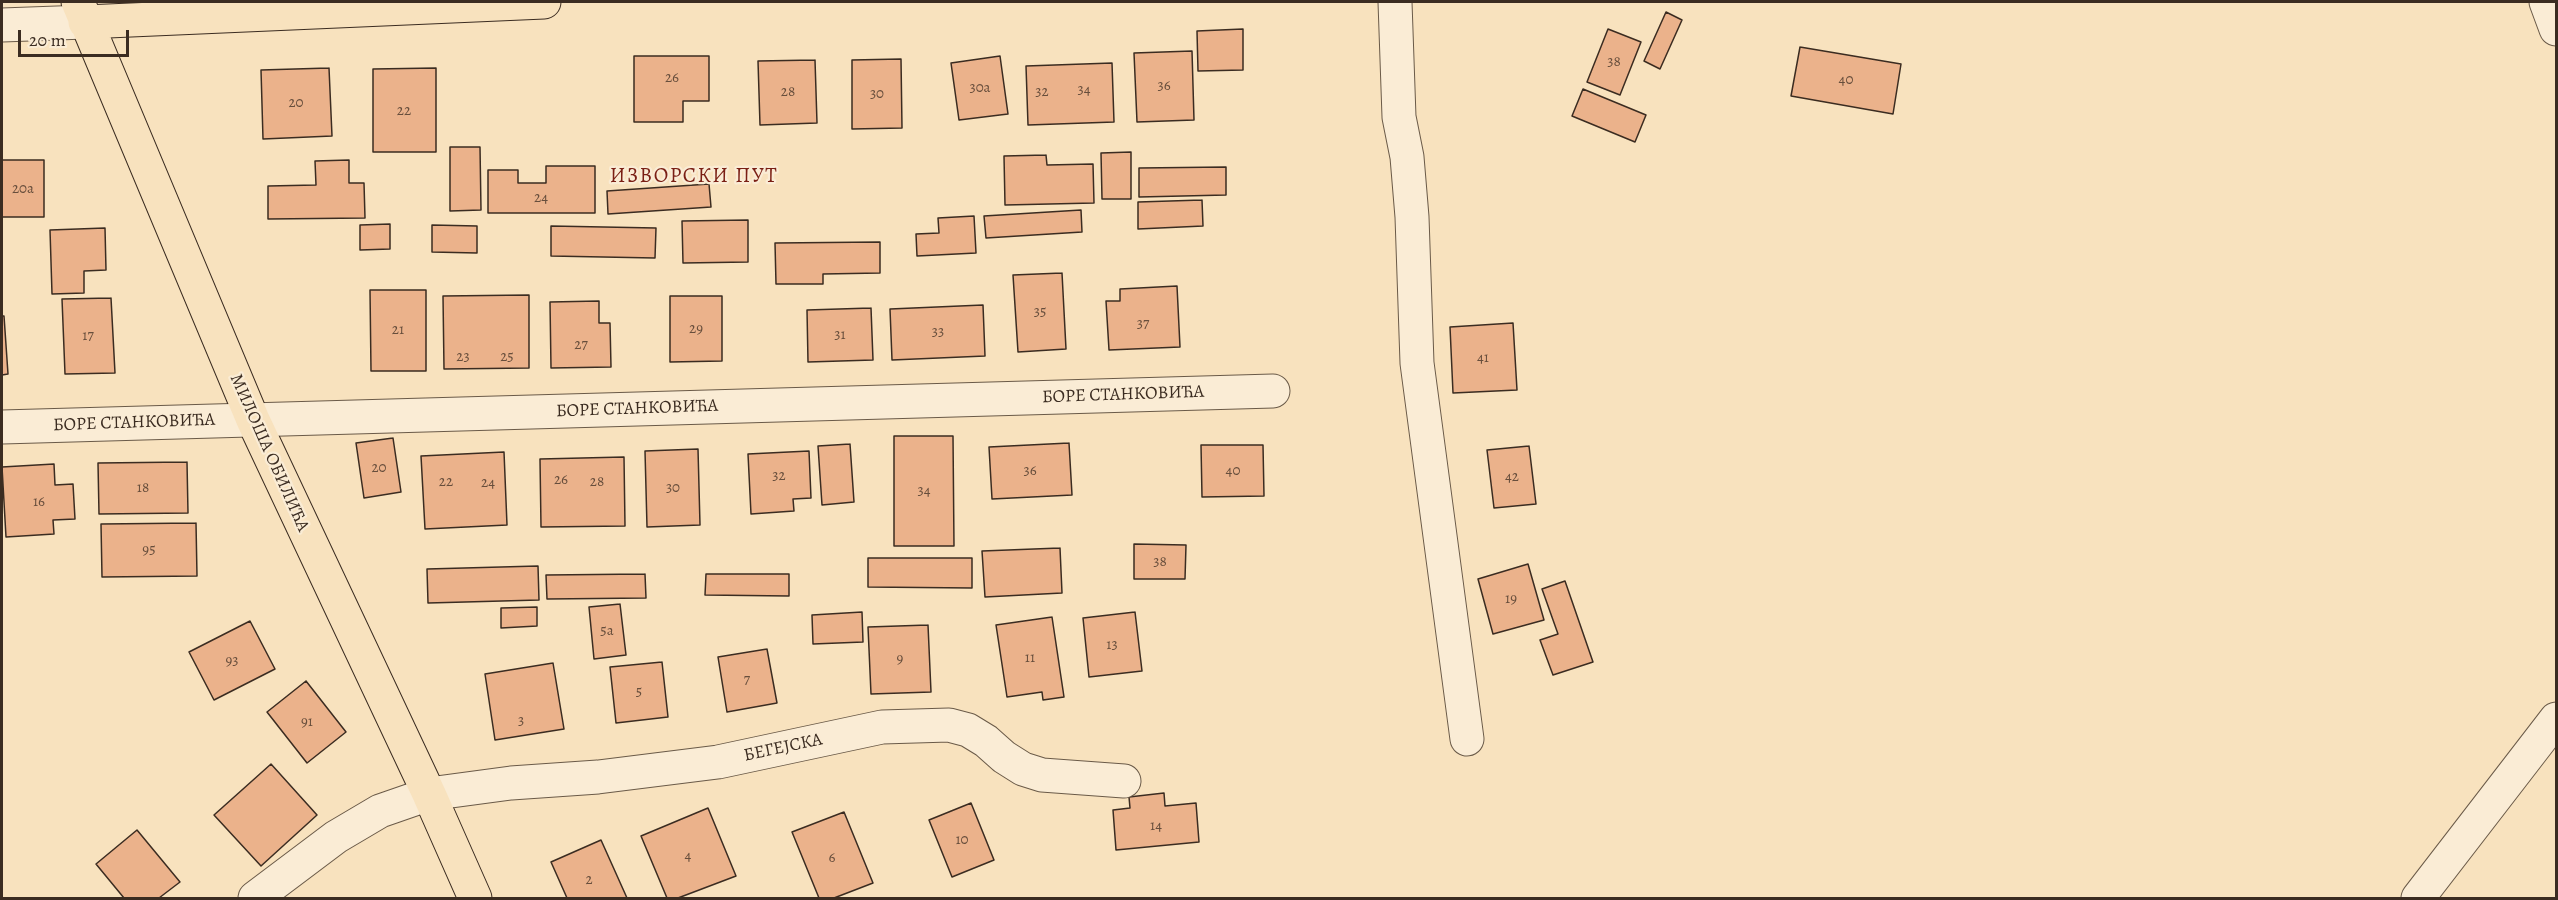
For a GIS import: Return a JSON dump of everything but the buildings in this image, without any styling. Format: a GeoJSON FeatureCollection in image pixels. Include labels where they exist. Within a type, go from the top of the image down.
{"type":"FeatureCollection","features":[{"type":"Feature","properties":{"kind":"main road"},"geometry":{"type":"LineString","coordinates":[[81,12],[544,2]]}},
{"type":"Feature","properties":{"kind":"main road","name":"МИЛОША ОБИЛИЋА"},"geometry":{"type":"LineString","coordinates":[[81,12],[253,420],[429,794],[475,898]]}},
{"type":"Feature","properties":{"kind":"street"},"geometry":{"type":"LineString","coordinates":[[1395,2],[1400,117],[1407,157],[1412,217],[1417,363],[1467,739]]}},
{"type":"Feature","properties":{"kind":"street"},"geometry":{"type":"LineString","coordinates":[[2546,2],[2556,29]]}},
{"type":"Feature","properties":{"kind":"street"},"geometry":{"type":"LineString","coordinates":[[2,25],[81,12]]}},
{"type":"Feature","properties":{"kind":"street","name":"БОРЕ СТАНКОВИЋА"},"geometry":{"type":"LineString","coordinates":[[2,427],[1273,391]]}},
{"type":"Feature","properties":{"kind":"street"},"geometry":{"type":"LineString","coordinates":[[2418,898],[2556,719]]}},
{"type":"Feature","properties":{"kind":"street","name":"БЕГЕЈСКА"},"geometry":{"type":"LineString","coordinates":[[255,898],[345,832],[380,811],[429,794],[511,783],[598,777],[717,762],[882,727],[922,724],[949,725],[968,730],[1023,769],[1042,775],[1124,781]]}},
{"type":"Feature","properties":{"kind":"district","name":"ИЗВОРСКИ ПУТ"},"geometry":{"type":"Point","coordinates":[694,177]}}]}
